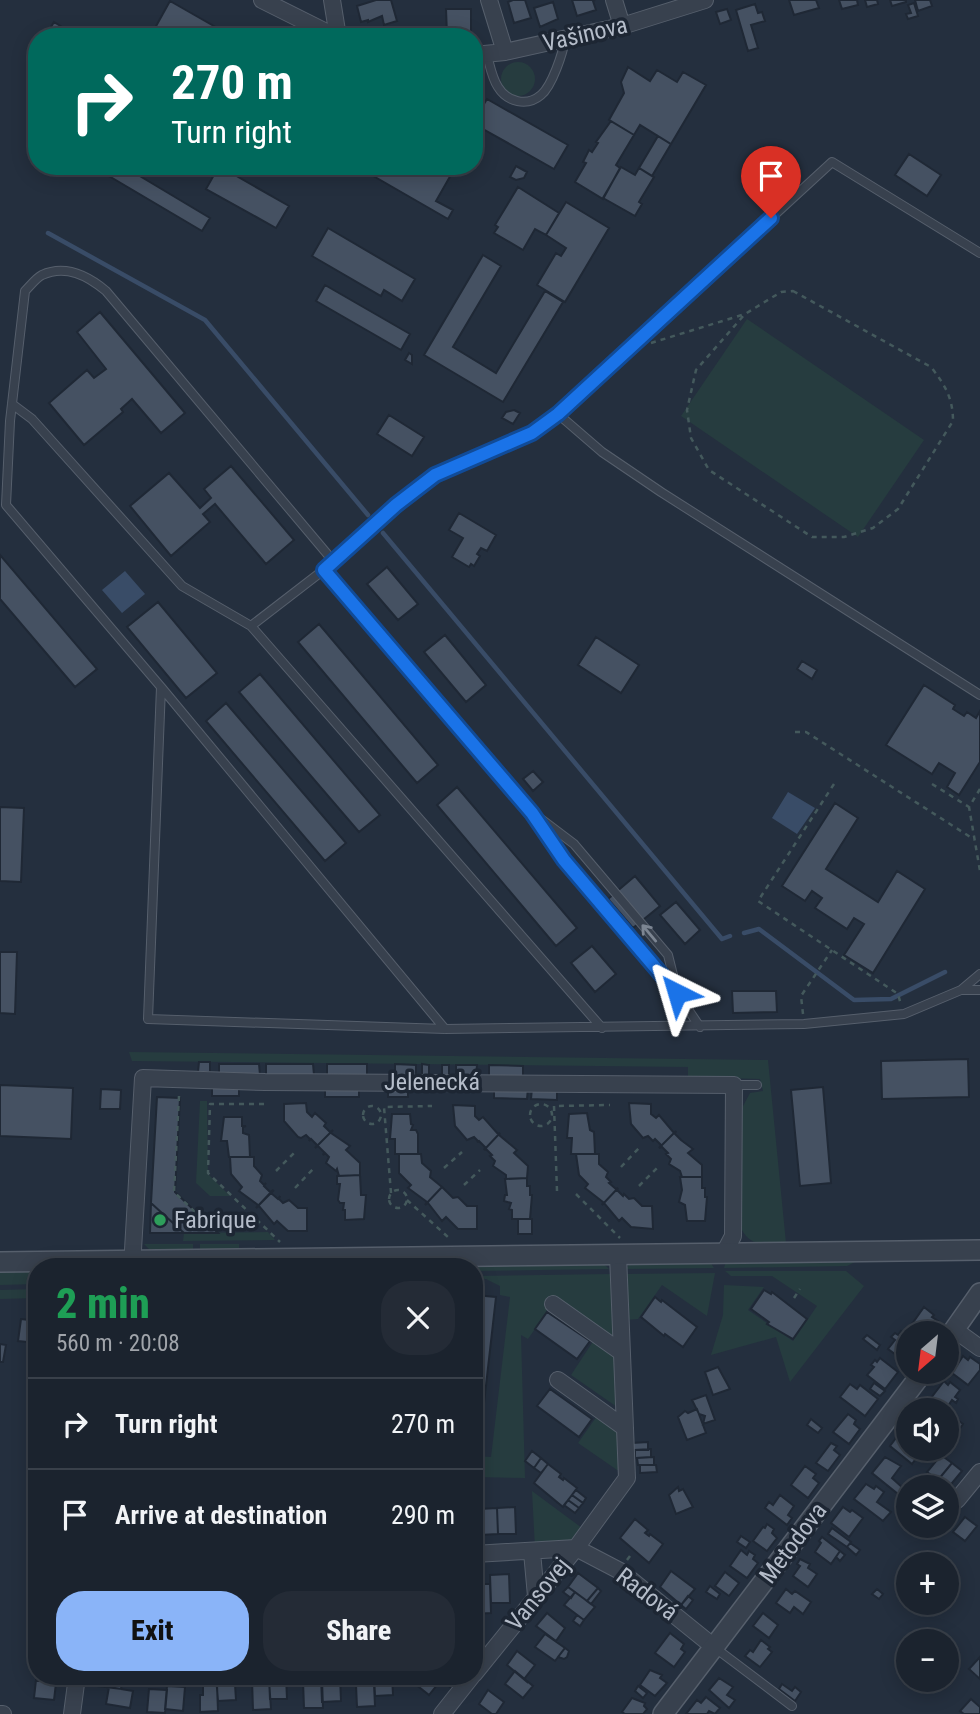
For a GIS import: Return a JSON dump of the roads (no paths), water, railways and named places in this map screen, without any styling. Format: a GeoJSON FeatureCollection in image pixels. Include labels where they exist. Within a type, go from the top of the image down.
{"type":"FeatureCollection","features":[{"type":"Feature","properties":{"kind":"street"},"geometry":{"type":"LineString","coordinates":[[262,0],[319,28]]}},
{"type":"Feature","properties":{"kind":"street"},"geometry":{"type":"LineString","coordinates":[[332,0],[336,28]]}},
{"type":"Feature","properties":{"kind":"street"},"geometry":{"type":"LineString","coordinates":[[489,0],[505,52]]}},
{"type":"Feature","properties":{"kind":"street"},"geometry":{"type":"LineString","coordinates":[[614,0],[622,26]]}},
{"type":"Feature","properties":{"kind":"street","name":"Vašinova"},"geometry":{"type":"LineString","coordinates":[[483,55],[622,26],[705,0]]}},
{"type":"Feature","properties":{"kind":"street","name":"Jelenecká"},"geometry":{"type":"LineString","coordinates":[[133,1258],[143,1078],[265,1082],[733,1085]]}},
{"type":"Feature","properties":{"kind":"street"},"geometry":{"type":"LineString","coordinates":[[724,1253],[733,1236],[733,1085]]}},
{"type":"Feature","properties":{"kind":"street"},"geometry":{"type":"LineString","coordinates":[[483,1554],[576,1548],[627,1478],[619,1246]]}},
{"type":"Feature","properties":{"kind":"street"},"geometry":{"type":"LineString","coordinates":[[483,1259],[619,1246],[724,1253],[980,1251]]}},
{"type":"Feature","properties":{"kind":"street"},"geometry":{"type":"LineString","coordinates":[[0,1262],[28,1262]]}},
{"type":"Feature","properties":{"kind":"street"},"geometry":{"type":"LineString","coordinates":[[959,1323],[980,1293]]}},
{"type":"Feature","properties":{"kind":"street"},"geometry":{"type":"LineString","coordinates":[[553,1304],[621,1352]]}},
{"type":"Feature","properties":{"kind":"street"},"geometry":{"type":"LineString","coordinates":[[959,1339],[980,1348]]}},
{"type":"Feature","properties":{"kind":"street"},"geometry":{"type":"LineString","coordinates":[[558,1380],[625,1428]]}},
{"type":"Feature","properties":{"kind":"street","name":"Metodova"},"geometry":{"type":"LineString","coordinates":[[663,1714],[914,1384]]}},
{"type":"Feature","properties":{"kind":"street"},"geometry":{"type":"LineString","coordinates":[[959,1498],[980,1472]]}},
{"type":"Feature","properties":{"kind":"street","name":"Radová"},"geometry":{"type":"LineString","coordinates":[[576,1548],[620,1571],[714,1647]]}},
{"type":"Feature","properties":{"kind":"street","name":"Vansovej"},"geometry":{"type":"LineString","coordinates":[[483,1662],[576,1548]]}},
{"type":"Feature","properties":{"kind":"street"},"geometry":{"type":"LineString","coordinates":[[532,1552],[536,1596]]}},
{"type":"Feature","properties":{"kind":"street"},"geometry":{"type":"LineString","coordinates":[[72,1714],[76,1685]]}},
{"type":"Feature","properties":{"kind":"street","name":"Vansovej"},"geometry":{"type":"LineString","coordinates":[[442,1714],[465,1685]]}},
{"type":"Feature","properties":{"kind":"lane"},"geometry":{"type":"LineString","coordinates":[[483,59],[499,89],[511,100],[525,102],[542,94],[561,59],[565,39]]}},
{"type":"Feature","properties":{"kind":"lane"},"geometry":{"type":"LineString","coordinates":[[251,626],[334,562],[396,505],[435,475],[532,433],[558,414],[832,162],[980,253]]}},
{"type":"Feature","properties":{"kind":"lane"},"geometry":{"type":"LineString","coordinates":[[334,562],[106,291],[89,277],[62,270],[40,275],[25,291],[12,404],[6,505],[445,1029]]}},
{"type":"Feature","properties":{"kind":"lane"},"geometry":{"type":"LineString","coordinates":[[12,404],[32,419],[182,586],[251,626],[602,1028]]}},
{"type":"Feature","properties":{"kind":"lane"},"geometry":{"type":"LineString","coordinates":[[558,414],[602,452],[661,492],[980,695]]}},
{"type":"Feature","properties":{"kind":"lane"},"geometry":{"type":"LineString","coordinates":[[324,570],[532,813],[564,860],[677,993],[701,1027]]}},
{"type":"Feature","properties":{"kind":"lane"},"geometry":{"type":"LineString","coordinates":[[161,687],[148,1019],[445,1029],[804,1024],[904,1014],[961,990],[980,974]]}},
{"type":"Feature","properties":{"kind":"lane"},"geometry":{"type":"LineString","coordinates":[[532,813],[574,844],[668,956],[677,993]]}},
{"type":"Feature","properties":{"kind":"lane"},"geometry":{"type":"LineString","coordinates":[[961,990],[980,990]]}},
{"type":"Feature","properties":{"kind":"lane"},"geometry":{"type":"LineString","coordinates":[[733,1085],[757,1085]]}},
{"type":"Feature","properties":{"kind":"lane"},"geometry":{"type":"LineString","coordinates":[[714,1647],[792,1706]]}},
{"type":"Feature","properties":{"kind":"water"},"geometry":{"type":"Polygon","coordinates":[[[125,571],[145,594],[122,613],[102,590],[125,571]]]}},
{"type":"Feature","properties":{"kind":"water"},"geometry":{"type":"Polygon","coordinates":[[[788,792],[815,808],[797,834],[772,818],[788,792]]]}},
{"type":"Feature","properties":{"kind":"waterway"},"geometry":{"type":"LineString","coordinates":[[48,233],[205,320],[368,515]]}},
{"type":"Feature","properties":{"kind":"waterway"},"geometry":{"type":"LineString","coordinates":[[383,533],[722,939],[730,936]]}},
{"type":"Feature","properties":{"kind":"waterway"},"geometry":{"type":"LineString","coordinates":[[744,933],[759,929],[854,1000],[891,999],[945,972]]}},
{"type":"Feature","properties":{"kind":"place","name":"Fabrique"},"geometry":{"type":"Point","coordinates":[160,1220]}}]}
